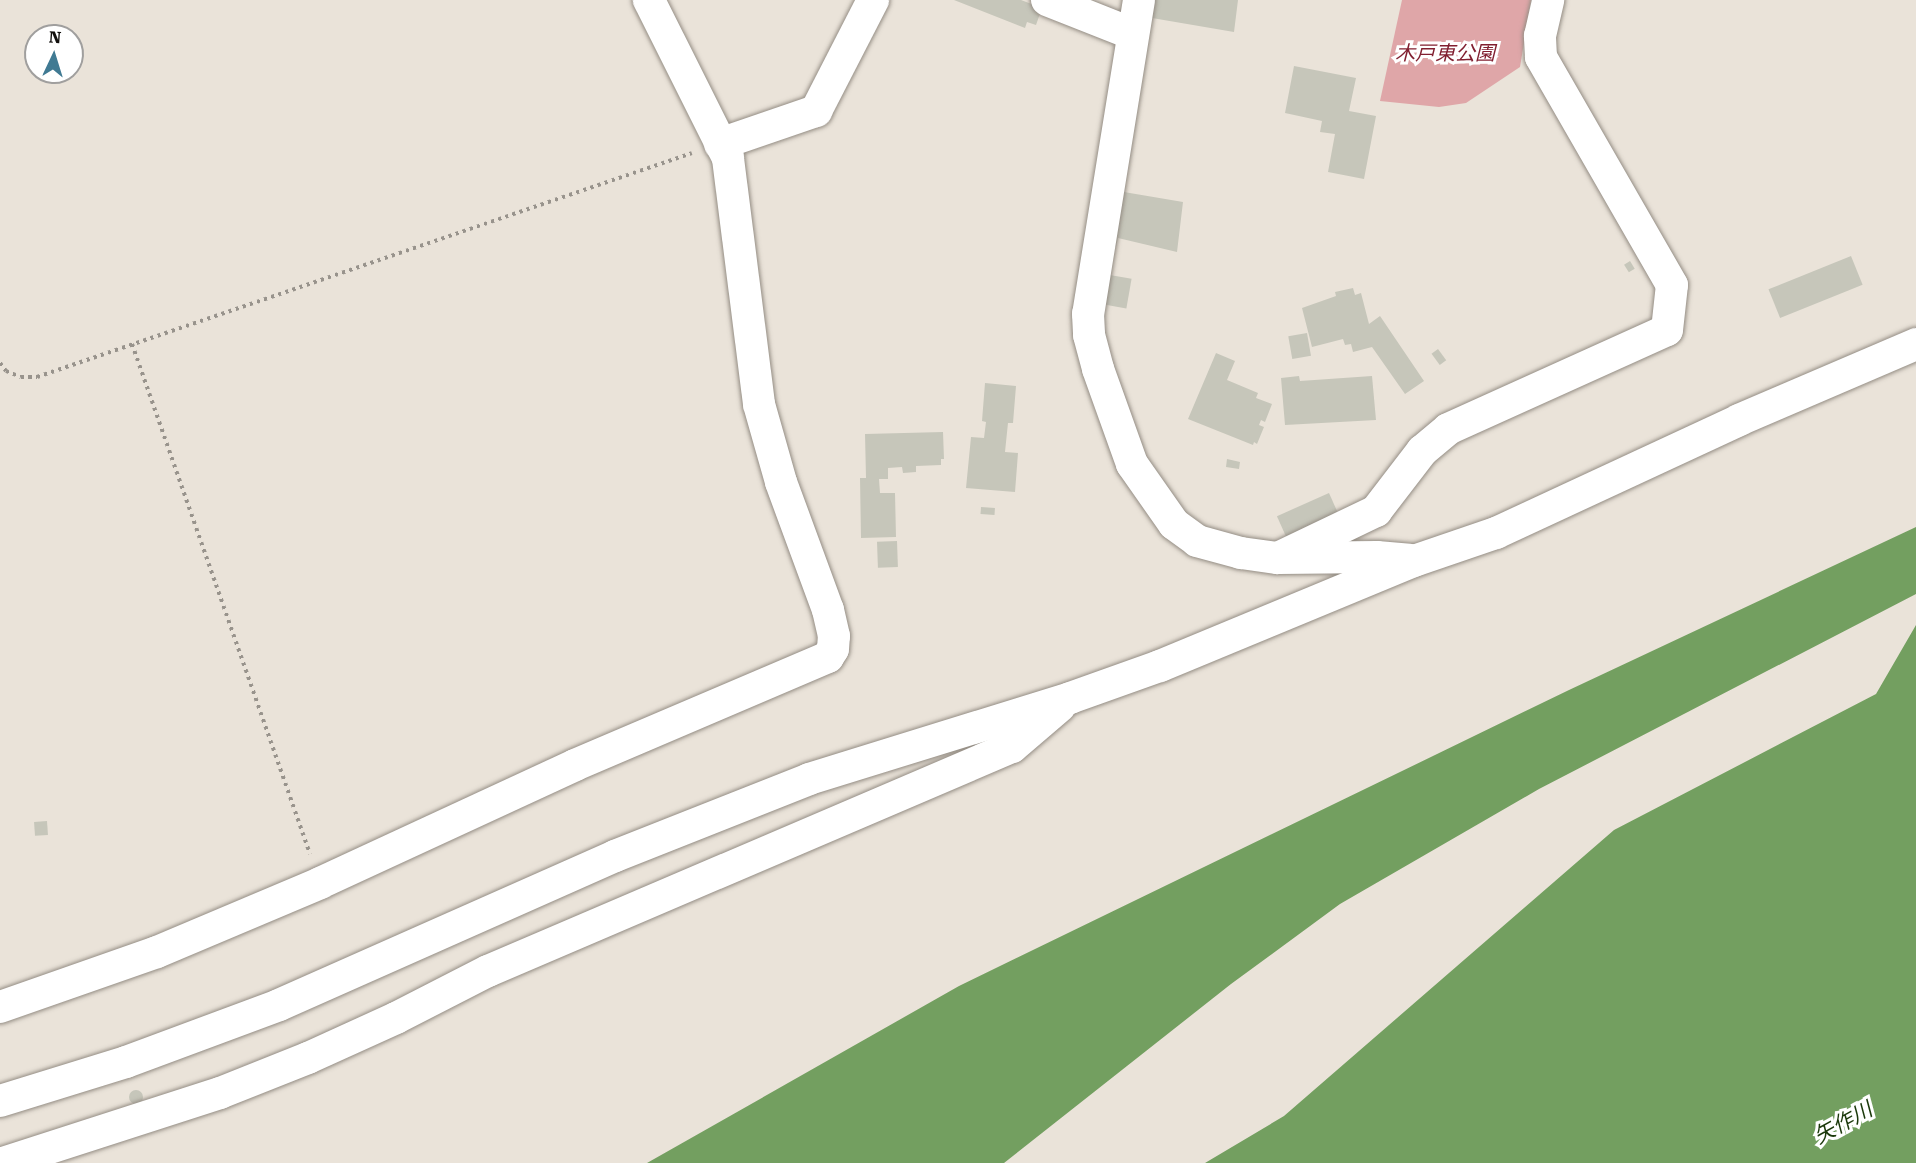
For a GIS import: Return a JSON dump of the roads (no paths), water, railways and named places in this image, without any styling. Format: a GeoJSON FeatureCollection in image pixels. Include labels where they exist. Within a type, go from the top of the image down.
{"type":"FeatureCollection","features":[{"type":"Feature","properties":{"kind":"street"},"geometry":{"type":"LineString","coordinates":[[0,1007],[157,952],[320,883],[575,765],[828,657],[833,649],[834,636],[828,610],[781,482],[759,404],[728,158],[649,0]]}},
{"type":"Feature","properties":{"kind":"street"},"geometry":{"type":"LineString","coordinates":[[720,144],[816,111],[873,0]]}},
{"type":"Feature","properties":{"kind":"street"},"geometry":{"type":"LineString","coordinates":[[1047,0],[1133,34]]}},
{"type":"Feature","properties":{"kind":"street"},"geometry":{"type":"LineString","coordinates":[[1139,0],[1088,314],[1089,335],[1098,369],[1132,464],[1174,524],[1197,541],[1241,553],[1278,558],[1377,557],[1414,561]]}},
{"type":"Feature","properties":{"kind":"street"},"geometry":{"type":"LineString","coordinates":[[1278,558],[1376,511],[1422,451],[1448,429],[1667,330],[1672,285],[1541,57],[1540,36],[1548,0]]}},
{"type":"Feature","properties":{"kind":"street"},"geometry":{"type":"LineString","coordinates":[[0,1101],[126,1062],[279,1005],[615,855],[729,809],[898,749],[1070,698],[1160,666],[1414,561],[1496,532],[1739,420],[1916,344]]}},
{"type":"Feature","properties":{"kind":"street"},"geometry":{"type":"LineString","coordinates":[[3,1163],[219,1093],[308,1058],[396,1018],[488,971],[1012,747],[1070,698]]}},
{"type":"Feature","properties":{"kind":"water"},"geometry":{"type":"Polygon","coordinates":[[[1916,527],[1916,594],[1539,789],[1340,904],[1231,984],[1004,1163],[647,1163],[959,986],[1569,690],[1916,527]]]}},
{"type":"Feature","properties":{"kind":"water","name":"矢作川"},"geometry":{"type":"Polygon","coordinates":[[[1916,625],[1916,1163],[1205,1163],[1284,1116],[1614,830],[1876,694],[1916,625]]]}},
{"type":"Feature","properties":{"kind":"park label","name":"木戸東公園"},"geometry":{"type":"Point","coordinates":[1445,53]}}]}
